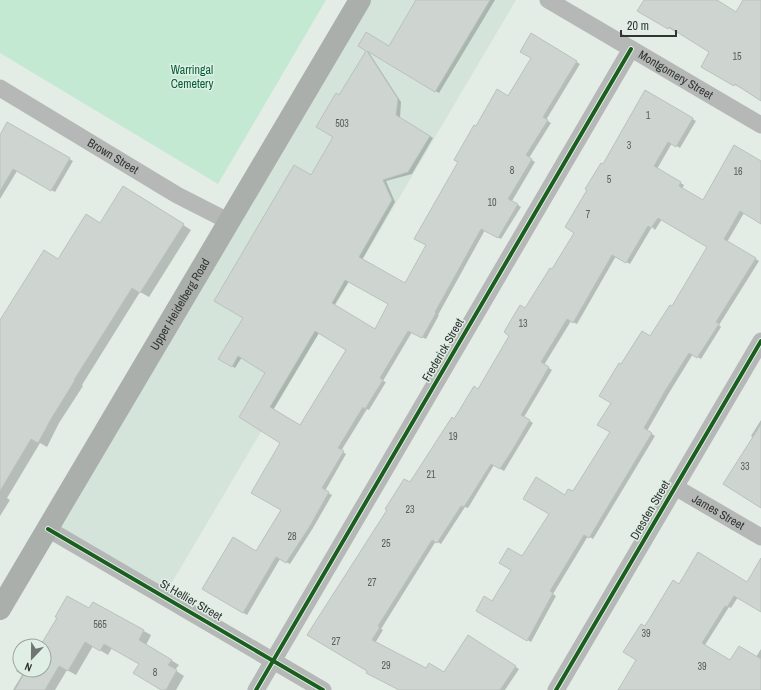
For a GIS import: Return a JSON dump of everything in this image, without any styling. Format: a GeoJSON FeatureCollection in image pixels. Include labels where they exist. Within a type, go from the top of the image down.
{"type":"FeatureCollection","features":[{"type":"Feature","properties":{"kind":"main road","name":"Upper Heidelberg Road"},"geometry":{"type":"LineString","coordinates":[[0,609],[360,0]]}},
{"type":"Feature","properties":{"kind":"street","name":"Montgomery Street"},"geometry":{"type":"LineString","coordinates":[[548,0],[761,125]]}},
{"type":"Feature","properties":{"kind":"street","name":"Frederick Street"},"geometry":{"type":"LineString","coordinates":[[256,690],[630,49]]}},
{"type":"Feature","properties":{"kind":"street","name":"Brown Street"},"geometry":{"type":"LineString","coordinates":[[0,88],[177,195],[228,221]]}},
{"type":"Feature","properties":{"kind":"street","name":"Dresden Street"},"geometry":{"type":"LineString","coordinates":[[556,690],[761,340]]}},
{"type":"Feature","properties":{"kind":"street","name":"James Street"},"geometry":{"type":"LineString","coordinates":[[676,487],[761,537]]}},
{"type":"Feature","properties":{"kind":"street","name":"St Hellier Street"},"geometry":{"type":"LineString","coordinates":[[48,529],[323,690]]}},
{"type":"Feature","properties":{"kind":"shaded area"},"geometry":{"type":"Polygon","coordinates":[[[360,0],[516,0],[164,596],[48,529],[360,0]]]}},
{"type":"Feature","properties":{"kind":"green space","name":"Warringal Cemetery"},"geometry":{"type":"Polygon","coordinates":[[[0,0],[326,0],[218,184],[0,53],[0,0]]]}},
{"type":"Feature","properties":{"kind":"building"},"geometry":{"type":"Polygon","coordinates":[[[416,0],[490,0],[435,92],[367,51],[398,99],[396,115],[430,136],[408,172],[383,180],[392,200],[359,257],[405,283],[426,245],[414,239],[458,162],[454,160],[474,125],[476,126],[497,89],[508,96],[531,58],[520,52],[531,33],[577,61],[543,117],[548,120],[526,155],[532,159],[508,199],[518,204],[498,238],[481,229],[422,338],[408,331],[380,378],[383,380],[365,409],[363,407],[338,448],[344,451],[322,488],[329,492],[310,526],[286,563],[276,557],[243,613],[202,589],[233,537],[256,551],[281,510],[251,493],[280,443],[239,417],[265,373],[238,356],[232,367],[218,359],[243,318],[214,301],[294,165],[311,175],[333,137],[316,127],[336,93],[339,95],[366,51],[358,46],[366,32],[389,46],[416,0]],[[345,280],[332,303],[375,329],[388,304],[345,280]],[[315,331],[270,407],[300,425],[346,350],[315,331]]]}},
{"type":"Feature","properties":{"kind":"building"},"geometry":{"type":"Polygon","coordinates":[[[644,0],[717,0],[736,12],[743,0],[761,0],[761,101],[735,84],[734,86],[701,67],[709,52],[669,27],[668,29],[637,11],[644,0]]]}},
{"type":"Feature","properties":{"kind":"building"},"geometry":{"type":"Polygon","coordinates":[[[645,90],[693,118],[676,147],[668,142],[654,166],[681,182],[679,186],[703,200],[734,145],[761,161],[761,224],[740,211],[724,239],[756,258],[716,322],[719,324],[697,358],[689,353],[665,391],[644,428],[652,433],[589,538],[584,535],[550,591],[553,593],[527,641],[476,611],[484,596],[492,601],[511,570],[499,563],[508,548],[522,556],[549,514],[523,499],[536,477],[565,495],[568,489],[573,491],[610,432],[597,425],[611,403],[599,396],[619,363],[621,364],[642,331],[650,336],[670,305],[672,306],[707,247],[658,218],[651,228],[648,226],[626,263],[612,255],[573,323],[567,319],[541,362],[549,367],[521,415],[530,420],[513,449],[500,469],[491,464],[464,507],[461,506],[437,543],[432,540],[378,626],[380,627],[372,640],[426,668],[429,663],[444,672],[468,635],[516,666],[500,690],[399,690],[366,673],[367,671],[307,635],[387,510],[385,509],[404,479],[410,482],[452,417],[454,419],[474,386],[478,389],[509,336],[504,332],[520,305],[525,308],[550,268],[552,269],[574,233],[565,227],[587,190],[585,189],[601,163],[603,164],[645,90]]]}},
{"type":"Feature","properties":{"kind":"building"},"geometry":{"type":"Polygon","coordinates":[[[7,122],[70,158],[51,191],[13,169],[0,191],[0,135],[7,122]]]}},
{"type":"Feature","properties":{"kind":"building"},"geometry":{"type":"Polygon","coordinates":[[[123,186],[184,224],[140,293],[132,288],[74,380],[38,443],[31,439],[0,491],[0,320],[44,250],[58,259],[86,214],[100,223],[123,186]]]}},
{"type":"Feature","properties":{"kind":"building"},"geometry":{"type":"Polygon","coordinates":[[[761,424],[761,508],[723,484],[761,424]]]}},
{"type":"Feature","properties":{"kind":"building"},"geometry":{"type":"Polygon","coordinates":[[[698,552],[747,582],[761,558],[761,612],[734,596],[727,607],[725,606],[702,643],[730,660],[739,646],[761,659],[761,690],[618,690],[636,660],[623,652],[641,624],[645,626],[673,580],[679,584],[698,552]]]}},
{"type":"Feature","properties":{"kind":"building"},"geometry":{"type":"Polygon","coordinates":[[[67,596],[89,608],[93,602],[144,630],[139,640],[172,660],[168,665],[177,670],[166,690],[161,690],[133,673],[139,664],[104,644],[100,651],[85,642],[68,671],[59,666],[52,678],[52,638],[45,638],[57,618],[55,617],[67,596]]]}},
{"type":"Feature","properties":{"kind":"building"},"geometry":{"type":"Polygon","coordinates":[[[22,678],[52,678],[45,690],[15,690],[22,678]]]}},
{"type":"Feature","properties":{"kind":"cycle path"},"geometry":{"type":"LineString","coordinates":[[256,690],[631,49]]}},
{"type":"Feature","properties":{"kind":"cycle path"},"geometry":{"type":"LineString","coordinates":[[556,690],[761,341]]}},
{"type":"Feature","properties":{"kind":"cycle path"},"geometry":{"type":"LineString","coordinates":[[48,529],[323,690]]}}]}
